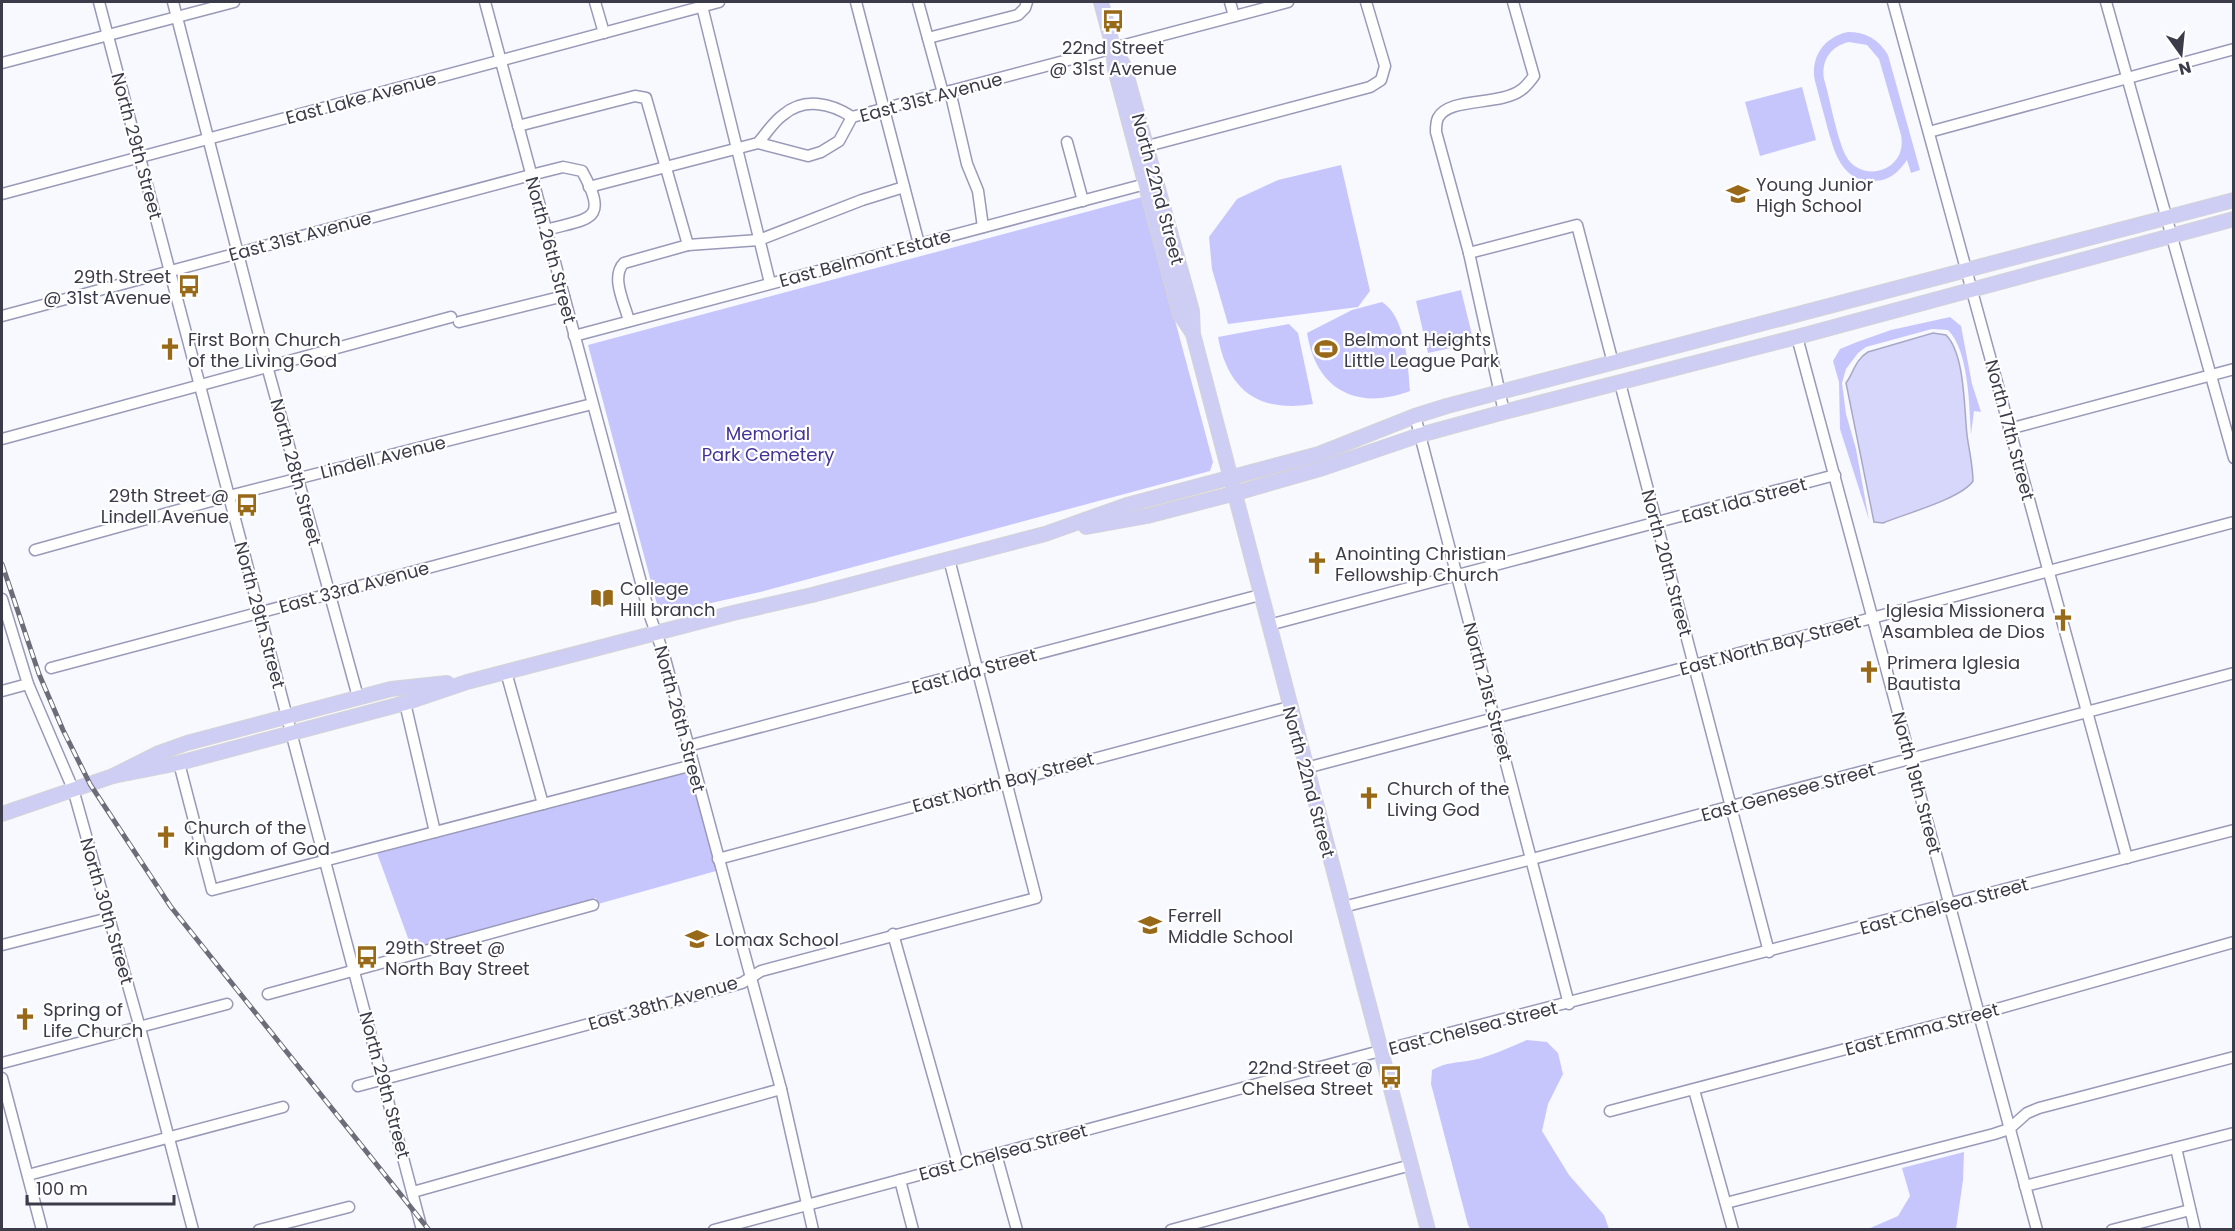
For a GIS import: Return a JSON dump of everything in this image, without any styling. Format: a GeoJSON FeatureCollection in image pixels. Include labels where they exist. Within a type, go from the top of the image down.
{"type":"FeatureCollection","features":[{"type":"Feature","properties":{"kind":"main road","name":"North 22nd Street"},"geometry":{"type":"LineString","coordinates":[[1101,2],[1113,47],[1114,69],[1141,148],[1180,314],[1193,334],[1232,477],[1289,707],[1428,1230]]}},
{"type":"Feature","properties":{"kind":"main road"},"geometry":{"type":"LineString","coordinates":[[1045,534],[1127,505],[1319,454],[1415,416],[1500,392],[2234,200]]}},
{"type":"Feature","properties":{"kind":"main road"},"geometry":{"type":"LineString","coordinates":[[2,814],[113,776],[179,763],[405,703],[467,682],[813,595],[949,558],[1045,534],[1147,516],[1236,493],[1323,468],[1420,435],[1972,291],[2234,219]]}},
{"type":"Feature","properties":{"kind":"main road"},"geometry":{"type":"LineString","coordinates":[[1559,399],[1602,381],[1612,371],[1613,363]]}},
{"type":"Feature","properties":{"kind":"main road"},"geometry":{"type":"LineString","coordinates":[[113,776],[159,753],[187,743],[358,697],[418,686],[467,682]]}},
{"type":"Feature","properties":{"kind":"street","name":"North 29th Street"},"geometry":{"type":"LineString","coordinates":[[99,2],[422,1230]]}},
{"type":"Feature","properties":{"kind":"street","name":"North 28th Street"},"geometry":{"type":"LineString","coordinates":[[173,2],[267,366],[358,697]]}},
{"type":"Feature","properties":{"kind":"street"},"geometry":{"type":"LineString","coordinates":[[2,63],[234,2]]}},
{"type":"Feature","properties":{"kind":"street","name":"North 26th Street"},"geometry":{"type":"LineString","coordinates":[[484,2],[781,1089],[813,1230]]}},
{"type":"Feature","properties":{"kind":"street"},"geometry":{"type":"LineString","coordinates":[[595,2],[604,33]]}},
{"type":"Feature","properties":{"kind":"street","name":"East Lake Avenue"},"geometry":{"type":"LineString","coordinates":[[2,194],[604,33],[702,4],[719,2]]}},
{"type":"Feature","properties":{"kind":"street"},"geometry":{"type":"LineString","coordinates":[[856,2],[919,244]]}},
{"type":"Feature","properties":{"kind":"street"},"geometry":{"type":"LineString","coordinates":[[918,2],[978,191],[983,227]]}},
{"type":"Feature","properties":{"kind":"street"},"geometry":{"type":"LineString","coordinates":[[928,38],[1018,15],[1027,2]]}},
{"type":"Feature","properties":{"kind":"street"},"geometry":{"type":"LineString","coordinates":[[1230,2],[1234,16]]}},
{"type":"Feature","properties":{"kind":"street","name":"East 31st Avenue"},"geometry":{"type":"LineString","coordinates":[[758,143],[808,156],[821,152],[839,141],[852,117],[1288,2]]}},
{"type":"Feature","properties":{"kind":"street"},"geometry":{"type":"LineString","coordinates":[[1141,148],[1370,87],[1382,80],[1385,66],[1366,2]]}},
{"type":"Feature","properties":{"kind":"street"},"geometry":{"type":"LineString","coordinates":[[1504,412],[1468,253],[1436,132],[1437,119],[1445,109],[1455,105],[1503,98],[1521,91],[1534,76],[1513,2]]}},
{"type":"Feature","properties":{"kind":"street","name":"North 17th Street"},"geometry":{"type":"LineString","coordinates":[[1893,2],[2127,858]]}},
{"type":"Feature","properties":{"kind":"street"},"geometry":{"type":"LineString","coordinates":[[2106,2],[2234,458]]}},
{"type":"Feature","properties":{"kind":"street"},"geometry":{"type":"LineString","coordinates":[[702,4],[770,283]]}},
{"type":"Feature","properties":{"kind":"street"},"geometry":{"type":"LineString","coordinates":[[1929,132],[2234,49]]}},
{"type":"Feature","properties":{"kind":"street"},"geometry":{"type":"LineString","coordinates":[[518,126],[642,96],[646,98],[688,246]]}},
{"type":"Feature","properties":{"kind":"street"},"geometry":{"type":"LineString","coordinates":[[546,230],[592,216],[595,208],[589,187],[758,143],[784,114],[805,105],[825,104],[842,110],[852,117]]}},
{"type":"Feature","properties":{"kind":"street"},"geometry":{"type":"LineString","coordinates":[[1067,142],[1083,201]]}},
{"type":"Feature","properties":{"kind":"street","name":"East 31st Avenue"},"geometry":{"type":"LineString","coordinates":[[2,316],[563,167],[582,171],[589,187]]}},
{"type":"Feature","properties":{"kind":"street","name":"East Belmont Estate"},"geometry":{"type":"LineString","coordinates":[[574,336],[1150,183]]}},
{"type":"Feature","properties":{"kind":"street"},"geometry":{"type":"LineString","coordinates":[[629,321],[618,280],[620,267],[624,263],[688,246],[759,240],[862,200],[904,187]]}},
{"type":"Feature","properties":{"kind":"street"},"geometry":{"type":"LineString","coordinates":[[1468,253],[1577,225],[1613,363]]}},
{"type":"Feature","properties":{"kind":"street"},"geometry":{"type":"LineString","coordinates":[[2,439],[200,387],[267,366],[564,296]]}},
{"type":"Feature","properties":{"kind":"street","name":"North 19th Street"},"geometry":{"type":"LineString","coordinates":[[1797,337],[1836,475],[2037,1230]]}},
{"type":"Feature","properties":{"kind":"street"},"geometry":{"type":"LineString","coordinates":[[2009,429],[2234,369]]}},
{"type":"Feature","properties":{"kind":"street","name":"North 20th Street"},"geometry":{"type":"LineString","coordinates":[[1620,383],[1769,952]]}},
{"type":"Feature","properties":{"kind":"street","name":"Lindell Avenue"},"geometry":{"type":"LineString","coordinates":[[35,550],[229,496],[592,404]]}},
{"type":"Feature","properties":{"kind":"street","name":"North 21st Street"},"geometry":{"type":"LineString","coordinates":[[1415,416],[1569,1004]]}},
{"type":"Feature","properties":{"kind":"street","name":"East Ida Street"},"geometry":{"type":"LineString","coordinates":[[1269,625],[1836,475]]}},
{"type":"Feature","properties":{"kind":"street","name":"East 33rd Avenue"},"geometry":{"type":"LineString","coordinates":[[51,668],[623,516]]}},
{"type":"Feature","properties":{"kind":"street","name":"East North Bay Street"},"geometry":{"type":"LineString","coordinates":[[1306,768],[2234,522]]}},
{"type":"Feature","properties":{"kind":"street"},"geometry":{"type":"LineString","coordinates":[[949,558],[1006,781]]}},
{"type":"Feature","properties":{"kind":"street","name":"East Ida Street"},"geometry":{"type":"LineString","coordinates":[[688,746],[1260,595]]}},
{"type":"Feature","properties":{"kind":"street","name":"North 30th Street"},"geometry":{"type":"LineString","coordinates":[[2,599],[28,684],[73,789],[140,1028],[193,1230]]}},
{"type":"Feature","properties":{"kind":"street"},"geometry":{"type":"LineString","coordinates":[[506,672],[543,804]]}},
{"type":"Feature","properties":{"kind":"street","name":"East Genesee Street"},"geometry":{"type":"LineString","coordinates":[[1343,907],[2234,673]]}},
{"type":"Feature","properties":{"kind":"street"},"geometry":{"type":"LineString","coordinates":[[2,691],[28,684]]}},
{"type":"Feature","properties":{"kind":"street"},"geometry":{"type":"LineString","coordinates":[[405,703],[435,832]]}},
{"type":"Feature","properties":{"kind":"street","name":"East North Bay Street"},"geometry":{"type":"LineString","coordinates":[[718,859],[1289,707]]}},
{"type":"Feature","properties":{"kind":"street"},"geometry":{"type":"LineString","coordinates":[[179,763],[212,890],[693,765]]}},
{"type":"Feature","properties":{"kind":"street","name":"East 38th Avenue"},"geometry":{"type":"LineString","coordinates":[[358,1086],[742,983],[761,971],[1036,898],[1006,781]]}},
{"type":"Feature","properties":{"kind":"street","name":"East Chelsea Street"},"geometry":{"type":"LineString","coordinates":[[714,1230],[1380,1051],[1569,1004],[2234,830]]}},
{"type":"Feature","properties":{"kind":"street"},"geometry":{"type":"LineString","coordinates":[[268,994],[593,905]]}},
{"type":"Feature","properties":{"kind":"street"},"geometry":{"type":"LineString","coordinates":[[2,945],[109,918]]}},
{"type":"Feature","properties":{"kind":"street"},"geometry":{"type":"LineString","coordinates":[[894,934],[958,1164]]}},
{"type":"Feature","properties":{"kind":"street","name":"East Emma Street"},"geometry":{"type":"LineString","coordinates":[[1610,1111],[1979,1014],[2234,942]]}},
{"type":"Feature","properties":{"kind":"street"},"geometry":{"type":"LineString","coordinates":[[2,1063],[227,1004]]}},
{"type":"Feature","properties":{"kind":"street"},"geometry":{"type":"LineString","coordinates":[[1726,1203],[2008,1128],[2026,1113],[2039,1108],[2234,1057]]}},
{"type":"Feature","properties":{"kind":"street"},"geometry":{"type":"LineString","coordinates":[[2,1078],[42,1230]]}},
{"type":"Feature","properties":{"kind":"street"},"geometry":{"type":"LineString","coordinates":[[413,1192],[781,1089]]}},
{"type":"Feature","properties":{"kind":"street"},"geometry":{"type":"LineString","coordinates":[[1694,1090],[1733,1230]]}},
{"type":"Feature","properties":{"kind":"street"},"geometry":{"type":"LineString","coordinates":[[28,1175],[283,1107]]}},
{"type":"Feature","properties":{"kind":"street"},"geometry":{"type":"LineString","coordinates":[[2025,1186],[2234,1133]]}},
{"type":"Feature","properties":{"kind":"street"},"geometry":{"type":"LineString","coordinates":[[2176,1148],[2195,1230]]}},
{"type":"Feature","properties":{"kind":"street"},"geometry":{"type":"LineString","coordinates":[[996,1154],[1017,1230]]}},
{"type":"Feature","properties":{"kind":"street"},"geometry":{"type":"LineString","coordinates":[[1171,1230],[1411,1165]]}},
{"type":"Feature","properties":{"kind":"street"},"geometry":{"type":"LineString","coordinates":[[900,1180],[913,1230]]}},
{"type":"Feature","properties":{"kind":"street"},"geometry":{"type":"LineString","coordinates":[[259,1230],[349,1207]]}},
{"type":"Feature","properties":{"kind":"street"},"geometry":{"type":"LineString","coordinates":[[2112,1230],[2190,1210]]}},
{"type":"Feature","properties":{"kind":"green space"},"geometry":{"type":"Polygon","coordinates":[[[1848,32],[1866,35],[1876,41],[1888,55],[1920,170],[1911,173],[1907,160],[1893,175],[1874,181],[1863,180],[1846,171],[1836,155],[1814,72],[1821,49],[1832,38],[1848,32]],[[1849,42],[1832,50],[1823,72],[1846,156],[1850,162],[1861,169],[1879,171],[1891,165],[1897,158],[1902,139],[1879,59],[1867,45],[1849,42]]]}},
{"type":"Feature","properties":{"kind":"green space"},"geometry":{"type":"Polygon","coordinates":[[[1802,87],[1816,140],[1760,156],[1745,102],[1802,87]]]}},
{"type":"Feature","properties":{"kind":"green space"},"geometry":{"type":"Polygon","coordinates":[[[1341,165],[1370,291],[1358,307],[1228,324],[1212,269],[1209,237],[1237,199],[1278,180],[1341,165]]]}},
{"type":"Feature","properties":{"kind":"green space","name":"Memorial Park Cemetery"},"geometry":{"type":"Polygon","coordinates":[[[1142,197],[1213,462],[1210,471],[760,592],[662,614],[659,612],[588,345],[1142,197]]]}},
{"type":"Feature","properties":{"kind":"green space"},"geometry":{"type":"Polygon","coordinates":[[[1461,290],[1474,343],[1428,353],[1416,301],[1461,290]]]}},
{"type":"Feature","properties":{"kind":"green space"},"geometry":{"type":"Polygon","coordinates":[[[1382,302],[1390,309],[1401,330],[1407,355],[1410,391],[1391,397],[1373,398],[1342,391],[1319,369],[1307,333],[1352,310],[1382,302]]]}},
{"type":"Feature","properties":{"kind":"green space"},"geometry":{"type":"Polygon","coordinates":[[[1950,317],[1961,326],[1972,384],[1981,412],[1974,411],[1971,434],[1964,364],[1955,339],[1948,330],[1932,329],[1866,347],[1858,353],[1846,369],[1842,383],[1846,414],[1856,449],[1869,520],[1840,429],[1839,382],[1833,361],[1840,349],[1857,342],[1891,330],[1950,317]]]}},
{"type":"Feature","properties":{"kind":"green space"},"geometry":{"type":"Polygon","coordinates":[[[1289,324],[1298,333],[1313,404],[1277,405],[1262,401],[1249,394],[1238,384],[1229,372],[1223,356],[1218,337],[1289,324]]]}},
{"type":"Feature","properties":{"kind":"green space"},"geometry":{"type":"Polygon","coordinates":[[[690,771],[716,871],[598,904],[596,898],[412,949],[377,853],[690,771]]]}},
{"type":"Feature","properties":{"kind":"green space"},"geometry":{"type":"Polygon","coordinates":[[[1527,1040],[1547,1042],[1558,1053],[1563,1074],[1548,1104],[1542,1131],[1569,1175],[1604,1215],[1609,1229],[1471,1230],[1468,1225],[1431,1084],[1432,1070],[1447,1064],[1487,1056],[1527,1040]]]}},
{"type":"Feature","properties":{"kind":"green space"},"geometry":{"type":"Polygon","coordinates":[[[1964,1152],[1963,1180],[1956,1229],[1868,1229],[1898,1216],[1910,1196],[1902,1168],[1964,1152]]]}},
{"type":"Feature","properties":{"kind":"shaded area"},"geometry":{"type":"Polygon","coordinates":[[[1933,333],[1946,335],[1957,355],[1973,481],[1967,488],[1945,500],[1883,523],[1874,522],[1846,383],[1857,362],[1868,352],[1933,333]]]}},
{"type":"Feature","properties":{"kind":"railway"},"geometry":{"type":"LineString","coordinates":[[2,564],[39,674],[90,784],[171,907],[429,1230]]}},
{"type":"Feature","properties":{"kind":"place","name":"22nd Street @ 31st Avenue"},"geometry":{"type":"Point","coordinates":[1113,21]}},
{"type":"Feature","properties":{"kind":"place","name":"Young Junior High School"},"geometry":{"type":"Point","coordinates":[1738,194]}},
{"type":"Feature","properties":{"kind":"place","name":"29th Street @ 31st Avenue"},"geometry":{"type":"Point","coordinates":[189,286]}},
{"type":"Feature","properties":{"kind":"place","name":"First Born Church of the Living God"},"geometry":{"type":"Point","coordinates":[170,349]}},
{"type":"Feature","properties":{"kind":"place","name":"Belmont Heights Little League Park"},"geometry":{"type":"Point","coordinates":[1326,349]}},
{"type":"Feature","properties":{"kind":"place","name":"29th Street @ Lindell Avenue"},"geometry":{"type":"Point","coordinates":[247,505]}},
{"type":"Feature","properties":{"kind":"place","name":"Anointing Christian Fellowship Church"},"geometry":{"type":"Point","coordinates":[1317,563]}},
{"type":"Feature","properties":{"kind":"place","name":"College Hill branch"},"geometry":{"type":"Point","coordinates":[602,598]}},
{"type":"Feature","properties":{"kind":"place","name":"Iglesia Missionera Asamblea de Dios"},"geometry":{"type":"Point","coordinates":[2063,620]}},
{"type":"Feature","properties":{"kind":"place","name":"Primera Iglesia Bautista"},"geometry":{"type":"Point","coordinates":[1869,672]}},
{"type":"Feature","properties":{"kind":"place","name":"Church of the Living God"},"geometry":{"type":"Point","coordinates":[1369,798]}},
{"type":"Feature","properties":{"kind":"place","name":"Church of the Kingdom of God"},"geometry":{"type":"Point","coordinates":[166,837]}},
{"type":"Feature","properties":{"kind":"place","name":"Ferrell Middle School"},"geometry":{"type":"Point","coordinates":[1150,925]}},
{"type":"Feature","properties":{"kind":"place","name":"Lomax School"},"geometry":{"type":"Point","coordinates":[697,939]}},
{"type":"Feature","properties":{"kind":"place","name":"29th Street @ North Bay Street"},"geometry":{"type":"Point","coordinates":[367,957]}},
{"type":"Feature","properties":{"kind":"place","name":"Spring of Life Church"},"geometry":{"type":"Point","coordinates":[25,1019]}},
{"type":"Feature","properties":{"kind":"place","name":"22nd Street @ Chelsea Street"},"geometry":{"type":"Point","coordinates":[1391,1077]}}]}
